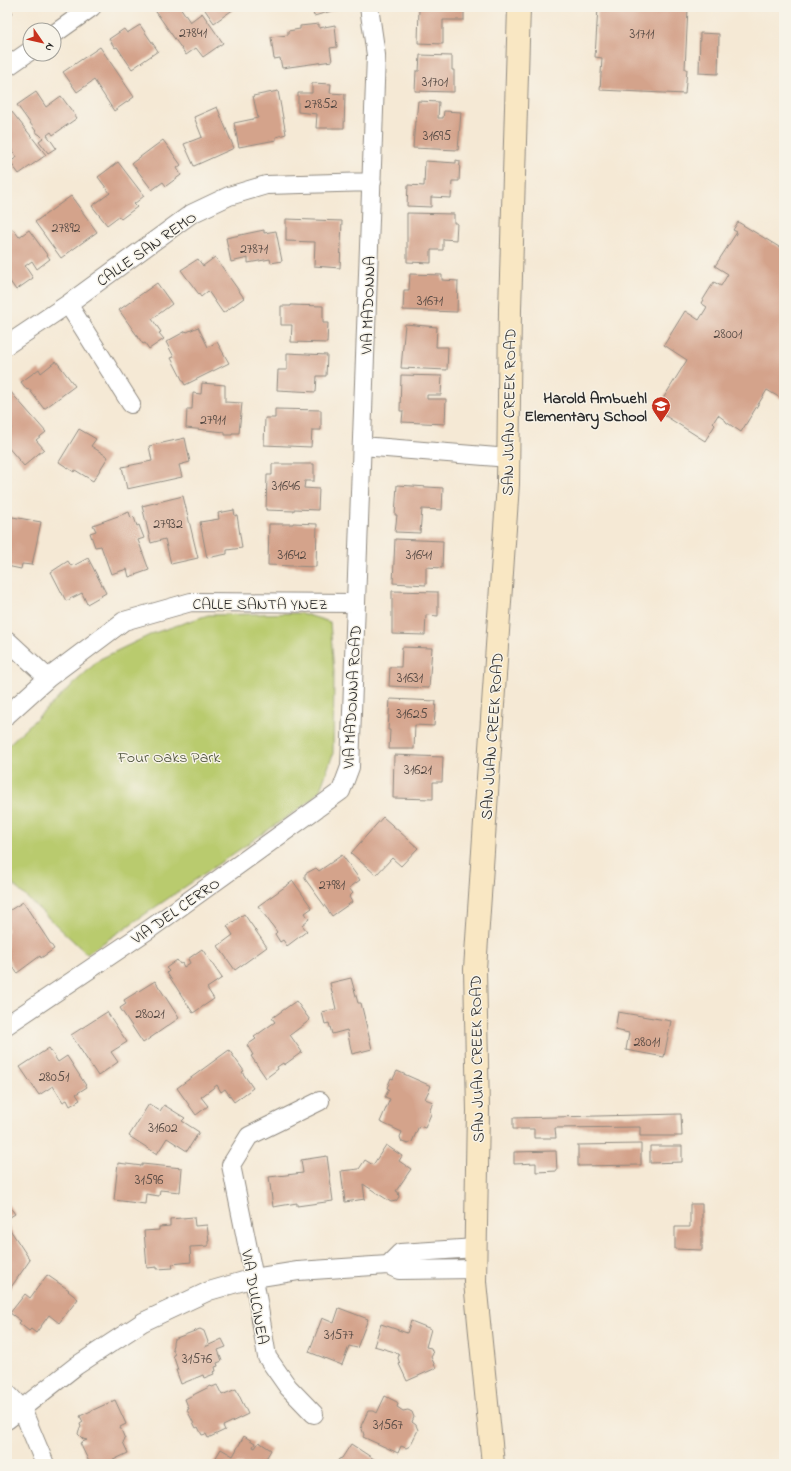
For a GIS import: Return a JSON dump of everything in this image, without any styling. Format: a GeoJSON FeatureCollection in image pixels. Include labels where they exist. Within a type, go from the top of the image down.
{"type":"FeatureCollection","features":[{"type":"Feature","properties":{"kind":"street"},"geometry":{"type":"LineString","coordinates":[[62,28],[92,7]]}},
{"type":"Feature","properties":{"kind":"street","name":"VIA MADONNA"},"geometry":{"type":"LineString","coordinates":[[356,603],[376,55],[368,7]]}},
{"type":"Feature","properties":{"kind":"street","name":"SAN JUAN CREEK ROAD"},"geometry":{"type":"LineString","coordinates":[[493,1464],[477,1297],[476,1258],[478,1111],[475,969],[509,458],[510,309],[519,7]]}},
{"type":"Feature","properties":{"kind":"street"},"geometry":{"type":"LineString","coordinates":[[7,68],[22,57]]}},
{"type":"Feature","properties":{"kind":"street","name":"CALLE SAN REMO"},"geometry":{"type":"LineString","coordinates":[[7,346],[68,304],[191,214],[229,196],[266,186],[302,183],[372,182]]}},
{"type":"Feature","properties":{"kind":"street"},"geometry":{"type":"LineString","coordinates":[[68,304],[131,404]]}},
{"type":"Feature","properties":{"kind":"street"},"geometry":{"type":"LineString","coordinates":[[362,446],[509,458]]}},
{"type":"Feature","properties":{"kind":"street","name":"CALLE SANTA YNEZ"},"geometry":{"type":"LineString","coordinates":[[7,715],[48,678],[124,621],[191,602],[356,603]]}},
{"type":"Feature","properties":{"kind":"street","name":"VIA MADONNA ROAD"},"geometry":{"type":"LineString","coordinates":[[341,791],[350,767],[356,603]]}},
{"type":"Feature","properties":{"kind":"street"},"geometry":{"type":"LineString","coordinates":[[7,640],[48,678]]}},
{"type":"Feature","properties":{"kind":"street","name":"VIA DEL CERRO"},"geometry":{"type":"LineString","coordinates":[[7,1025],[151,928],[341,791]]}},
{"type":"Feature","properties":{"kind":"street","name":"VIA DULCINEA"},"geometry":{"type":"LineString","coordinates":[[314,1414],[288,1387],[267,1357],[254,1278],[231,1165],[249,1136],[320,1101]]}},
{"type":"Feature","properties":{"kind":"street"},"geometry":{"type":"LineString","coordinates":[[7,1420],[76,1366],[143,1322],[209,1291],[254,1278],[298,1271],[388,1265],[400,1253],[476,1258]]}},
{"type":"Feature","properties":{"kind":"street"},"geometry":{"type":"LineString","coordinates":[[7,1393],[22,1409],[44,1464]]}},
{"type":"Feature","properties":{"kind":"green space","name":"Four Oaks Park"},"geometry":{"type":"Polygon","coordinates":[[[301,613],[330,622],[334,673],[333,754],[320,790],[306,804],[87,954],[7,879],[7,746],[100,659],[154,633],[208,615],[301,613]]]}},
{"type":"Feature","properties":{"kind":"building"},"geometry":{"type":"Polygon","coordinates":[[[7,7],[13,7],[10,9],[13,13],[7,17],[7,7]]]}},
{"type":"Feature","properties":{"kind":"building"},"geometry":{"type":"Polygon","coordinates":[[[157,7],[180,7],[190,22],[202,13],[223,43],[203,57],[196,48],[186,55],[154,9],[157,7]]]}},
{"type":"Feature","properties":{"kind":"building"},"geometry":{"type":"Polygon","coordinates":[[[203,7],[233,7],[234,9],[214,23],[203,7]]]}},
{"type":"Feature","properties":{"kind":"building"},"geometry":{"type":"Polygon","coordinates":[[[291,7],[305,7],[292,11],[291,7]]]}},
{"type":"Feature","properties":{"kind":"building"},"geometry":{"type":"Polygon","coordinates":[[[311,7],[334,7],[335,10],[314,16],[311,7]]]}},
{"type":"Feature","properties":{"kind":"building"},"geometry":{"type":"Polygon","coordinates":[[[419,7],[464,7],[464,20],[443,20],[443,44],[418,43],[419,7]]]}},
{"type":"Feature","properties":{"kind":"building"},"geometry":{"type":"Polygon","coordinates":[[[598,7],[688,8],[685,94],[600,90],[602,58],[595,57],[598,7]]]}},
{"type":"Feature","properties":{"kind":"building"},"geometry":{"type":"Polygon","coordinates":[[[319,24],[319,28],[335,25],[337,47],[330,48],[332,61],[282,68],[280,58],[274,59],[271,37],[288,35],[288,31],[300,29],[300,26],[319,24]]]}},
{"type":"Feature","properties":{"kind":"building"},"geometry":{"type":"Polygon","coordinates":[[[140,25],[158,51],[132,69],[117,47],[115,48],[109,39],[124,29],[127,33],[140,25]]]}},
{"type":"Feature","properties":{"kind":"building"},"geometry":{"type":"Polygon","coordinates":[[[700,33],[719,34],[718,74],[699,73],[700,33]]]}},
{"type":"Feature","properties":{"kind":"building"},"geometry":{"type":"Polygon","coordinates":[[[100,47],[134,97],[114,111],[94,80],[77,92],[63,72],[100,47]]]}},
{"type":"Feature","properties":{"kind":"building"},"geometry":{"type":"Polygon","coordinates":[[[420,55],[452,56],[452,70],[454,70],[454,92],[415,91],[416,71],[419,71],[420,55]]]}},
{"type":"Feature","properties":{"kind":"building"},"geometry":{"type":"Polygon","coordinates":[[[312,83],[331,84],[330,93],[345,94],[344,128],[316,128],[317,114],[298,112],[298,93],[312,93],[312,83]]]}},
{"type":"Feature","properties":{"kind":"building"},"geometry":{"type":"Polygon","coordinates":[[[278,91],[286,134],[276,137],[276,140],[239,147],[234,123],[258,118],[253,96],[278,91]]]}},
{"type":"Feature","properties":{"kind":"building"},"geometry":{"type":"Polygon","coordinates":[[[36,92],[46,107],[61,96],[77,118],[53,135],[51,132],[47,135],[56,148],[48,153],[39,141],[43,138],[38,134],[17,105],[36,92]]]}},
{"type":"Feature","properties":{"kind":"building"},"geometry":{"type":"Polygon","coordinates":[[[418,101],[439,102],[438,118],[443,118],[444,111],[461,112],[458,150],[413,148],[418,101]]]}},
{"type":"Feature","properties":{"kind":"building"},"geometry":{"type":"Polygon","coordinates":[[[217,107],[234,148],[194,166],[184,144],[202,137],[194,117],[217,107]]]}},
{"type":"Feature","properties":{"kind":"building"},"geometry":{"type":"Polygon","coordinates":[[[12,112],[46,155],[19,174],[10,162],[17,157],[11,149],[7,152],[7,116],[12,112]]]}},
{"type":"Feature","properties":{"kind":"building"},"geometry":{"type":"Polygon","coordinates":[[[163,140],[181,165],[177,168],[181,175],[166,186],[163,182],[152,190],[132,163],[163,140]]]}},
{"type":"Feature","properties":{"kind":"building"},"geometry":{"type":"Polygon","coordinates":[[[456,160],[460,161],[459,181],[452,181],[451,198],[431,197],[431,207],[407,206],[408,185],[424,186],[425,161],[456,163],[456,160]]]}},
{"type":"Feature","properties":{"kind":"building"},"geometry":{"type":"Polygon","coordinates":[[[118,162],[144,196],[134,204],[137,207],[121,219],[119,216],[107,225],[92,206],[110,193],[98,177],[118,162]]]}},
{"type":"Feature","properties":{"kind":"building"},"geometry":{"type":"Polygon","coordinates":[[[71,196],[97,232],[61,258],[35,222],[71,196]]]}},
{"type":"Feature","properties":{"kind":"building"},"geometry":{"type":"Polygon","coordinates":[[[407,213],[454,214],[454,223],[457,223],[456,240],[443,239],[443,250],[431,250],[431,263],[407,262],[407,213]]]}},
{"type":"Feature","properties":{"kind":"building"},"geometry":{"type":"Polygon","coordinates":[[[286,219],[342,221],[340,268],[314,266],[315,242],[286,241],[286,219]]]}},
{"type":"Feature","properties":{"kind":"building"},"geometry":{"type":"Polygon","coordinates":[[[738,222],[784,250],[784,397],[782,399],[767,390],[741,432],[718,415],[713,423],[715,425],[705,441],[656,410],[687,360],[664,345],[685,311],[699,320],[707,307],[701,303],[714,282],[721,286],[728,274],[715,266],[737,232],[733,230],[738,222]]]}},
{"type":"Feature","properties":{"kind":"building"},"geometry":{"type":"Polygon","coordinates":[[[13,229],[19,237],[29,230],[50,259],[37,269],[32,261],[25,266],[33,278],[16,290],[7,277],[7,233],[13,229]]]}},
{"type":"Feature","properties":{"kind":"building"},"geometry":{"type":"Polygon","coordinates":[[[264,230],[264,233],[276,231],[282,261],[271,263],[270,259],[248,263],[248,258],[231,262],[226,238],[264,230]]]}},
{"type":"Feature","properties":{"kind":"building"},"geometry":{"type":"Polygon","coordinates":[[[215,257],[244,298],[223,313],[208,291],[201,297],[181,270],[198,259],[203,266],[215,257]]]}},
{"type":"Feature","properties":{"kind":"building"},"geometry":{"type":"Polygon","coordinates":[[[410,274],[442,275],[442,280],[458,281],[457,312],[403,310],[404,290],[409,290],[410,274]]]}},
{"type":"Feature","properties":{"kind":"building"},"geometry":{"type":"Polygon","coordinates":[[[157,283],[172,304],[152,319],[161,332],[159,333],[164,339],[149,349],[145,343],[143,344],[119,310],[157,283]]]}},
{"type":"Feature","properties":{"kind":"building"},"geometry":{"type":"Polygon","coordinates":[[[281,306],[323,306],[323,323],[328,323],[327,343],[291,342],[292,325],[281,325],[281,306]]]}},
{"type":"Feature","properties":{"kind":"building"},"geometry":{"type":"Polygon","coordinates":[[[405,324],[437,327],[436,347],[448,347],[447,370],[401,368],[405,324]]]}},
{"type":"Feature","properties":{"kind":"building"},"geometry":{"type":"Polygon","coordinates":[[[198,327],[208,347],[217,342],[229,363],[185,385],[171,358],[174,357],[166,342],[186,331],[187,332],[198,327]]]}},
{"type":"Feature","properties":{"kind":"building"},"geometry":{"type":"Polygon","coordinates":[[[287,353],[327,355],[326,376],[317,376],[316,392],[277,390],[278,370],[287,370],[287,353]]]}},
{"type":"Feature","properties":{"kind":"building"},"geometry":{"type":"Polygon","coordinates":[[[56,361],[75,386],[44,409],[29,389],[27,390],[21,382],[39,369],[41,373],[56,361]]]}},
{"type":"Feature","properties":{"kind":"building"},"geometry":{"type":"Polygon","coordinates":[[[401,375],[442,376],[441,395],[427,395],[427,399],[446,399],[445,424],[402,422],[403,411],[400,411],[401,375]]]}},
{"type":"Feature","properties":{"kind":"building"},"geometry":{"type":"Polygon","coordinates":[[[202,383],[225,385],[225,402],[242,403],[239,433],[225,435],[225,432],[186,428],[187,409],[192,409],[193,393],[201,394],[202,383]]]}},
{"type":"Feature","properties":{"kind":"building"},"geometry":{"type":"Polygon","coordinates":[[[9,390],[46,432],[36,440],[44,449],[24,466],[7,446],[7,432],[12,428],[7,422],[7,392],[9,390]]]}},
{"type":"Feature","properties":{"kind":"building"},"geometry":{"type":"Polygon","coordinates":[[[275,409],[321,410],[321,430],[312,430],[311,447],[264,445],[265,418],[275,418],[275,409]]]}},
{"type":"Feature","properties":{"kind":"building"},"geometry":{"type":"Polygon","coordinates":[[[79,429],[96,439],[91,446],[108,457],[93,481],[75,470],[74,472],[59,462],[79,429]]]}},
{"type":"Feature","properties":{"kind":"building"},"geometry":{"type":"Polygon","coordinates":[[[185,438],[190,462],[179,465],[182,477],[127,489],[122,467],[152,461],[149,446],[185,438]]]}},
{"type":"Feature","properties":{"kind":"building"},"geometry":{"type":"Polygon","coordinates":[[[272,464],[314,464],[314,481],[305,481],[304,488],[319,489],[318,510],[266,510],[267,475],[272,475],[272,464]]]}},
{"type":"Feature","properties":{"kind":"building"},"geometry":{"type":"Polygon","coordinates":[[[397,485],[443,488],[442,510],[422,509],[420,533],[395,532],[397,515],[395,515],[397,485]]]}},
{"type":"Feature","properties":{"kind":"building"},"geometry":{"type":"Polygon","coordinates":[[[183,496],[198,558],[171,564],[165,539],[151,543],[142,506],[183,496]]]}},
{"type":"Feature","properties":{"kind":"building"},"geometry":{"type":"Polygon","coordinates":[[[234,510],[235,516],[237,515],[242,548],[227,550],[227,554],[207,558],[200,522],[219,519],[218,513],[234,510]]]}},
{"type":"Feature","properties":{"kind":"building"},"geometry":{"type":"Polygon","coordinates":[[[129,512],[131,518],[134,517],[137,526],[139,525],[144,538],[138,540],[149,570],[129,577],[127,569],[111,574],[101,546],[95,547],[90,533],[96,531],[93,525],[129,512]]]}},
{"type":"Feature","properties":{"kind":"building"},"geometry":{"type":"Polygon","coordinates":[[[7,516],[41,522],[32,565],[22,564],[21,569],[7,566],[7,516]]]}},
{"type":"Feature","properties":{"kind":"building"},"geometry":{"type":"Polygon","coordinates":[[[269,524],[317,524],[316,567],[268,565],[269,524]]]}},
{"type":"Feature","properties":{"kind":"building"},"geometry":{"type":"Polygon","coordinates":[[[395,539],[443,541],[442,568],[426,567],[426,585],[393,583],[395,539]]]}},
{"type":"Feature","properties":{"kind":"building"},"geometry":{"type":"Polygon","coordinates":[[[88,558],[106,593],[87,604],[82,593],[66,601],[51,572],[68,561],[71,566],[88,558]]]}},
{"type":"Feature","properties":{"kind":"building"},"geometry":{"type":"Polygon","coordinates":[[[392,591],[438,592],[438,616],[426,615],[425,635],[392,634],[392,591]]]}},
{"type":"Feature","properties":{"kind":"building"},"geometry":{"type":"Polygon","coordinates":[[[402,647],[432,648],[429,688],[389,686],[390,667],[401,667],[402,647]]]}},
{"type":"Feature","properties":{"kind":"building"},"geometry":{"type":"Polygon","coordinates":[[[390,699],[436,701],[434,726],[415,725],[414,749],[389,749],[390,730],[388,730],[390,699]]]}},
{"type":"Feature","properties":{"kind":"building"},"geometry":{"type":"Polygon","coordinates":[[[394,755],[443,757],[442,782],[433,782],[433,799],[393,798],[394,755]]]}},
{"type":"Feature","properties":{"kind":"building"},"geometry":{"type":"Polygon","coordinates":[[[383,817],[418,848],[401,866],[392,858],[376,875],[351,853],[383,817]]]}},
{"type":"Feature","properties":{"kind":"building"},"geometry":{"type":"Polygon","coordinates":[[[342,855],[360,880],[349,888],[353,893],[349,897],[352,902],[332,916],[305,879],[305,874],[316,868],[319,871],[342,855]]]}},
{"type":"Feature","properties":{"kind":"building"},"geometry":{"type":"Polygon","coordinates":[[[293,881],[312,908],[305,913],[309,919],[302,925],[307,931],[287,946],[283,940],[280,942],[275,934],[277,932],[258,906],[293,881]]]}},
{"type":"Feature","properties":{"kind":"building"},"geometry":{"type":"Polygon","coordinates":[[[23,902],[54,949],[41,958],[40,956],[17,973],[7,957],[7,912],[23,902]]]}},
{"type":"Feature","properties":{"kind":"building"},"geometry":{"type":"Polygon","coordinates":[[[244,914],[267,947],[235,970],[218,946],[233,935],[227,926],[244,914]]]}},
{"type":"Feature","properties":{"kind":"building"},"geometry":{"type":"Polygon","coordinates":[[[202,949],[222,978],[207,988],[214,999],[193,1013],[167,973],[169,971],[166,968],[177,960],[180,964],[182,963],[184,967],[190,963],[188,959],[202,949]]]}},
{"type":"Feature","properties":{"kind":"building"},"geometry":{"type":"Polygon","coordinates":[[[351,978],[358,1003],[361,1003],[372,1049],[352,1054],[347,1030],[332,1034],[329,1023],[325,1024],[322,1012],[336,1009],[330,983],[351,978]]]}},
{"type":"Feature","properties":{"kind":"building"},"geometry":{"type":"Polygon","coordinates":[[[155,981],[179,1018],[143,1043],[120,1008],[126,1004],[124,1000],[155,981]]]}},
{"type":"Feature","properties":{"kind":"building"},"geometry":{"type":"Polygon","coordinates":[[[296,1001],[310,1020],[290,1035],[302,1052],[284,1065],[283,1063],[277,1067],[278,1069],[266,1078],[251,1056],[253,1055],[247,1045],[256,1039],[254,1037],[275,1022],[272,1018],[296,1001]]]}},
{"type":"Feature","properties":{"kind":"building"},"geometry":{"type":"Polygon","coordinates":[[[107,1012],[127,1042],[111,1052],[118,1062],[98,1076],[71,1035],[107,1012]]]}},
{"type":"Feature","properties":{"kind":"building"},"geometry":{"type":"Polygon","coordinates":[[[618,1012],[671,1021],[664,1057],[626,1050],[629,1033],[615,1030],[618,1012]]]}},
{"type":"Feature","properties":{"kind":"building"},"geometry":{"type":"Polygon","coordinates":[[[49,1048],[58,1062],[67,1056],[87,1087],[76,1094],[80,1100],[70,1106],[67,1100],[63,1102],[53,1086],[39,1095],[20,1067],[49,1048]]]}},
{"type":"Feature","properties":{"kind":"building"},"geometry":{"type":"Polygon","coordinates":[[[229,1050],[244,1071],[242,1072],[253,1088],[234,1102],[225,1089],[221,1092],[217,1085],[201,1097],[208,1106],[196,1115],[177,1088],[229,1050]]]}},
{"type":"Feature","properties":{"kind":"building"},"geometry":{"type":"Polygon","coordinates":[[[397,1071],[431,1086],[425,1099],[433,1102],[430,1110],[431,1114],[425,1128],[419,1126],[412,1142],[408,1144],[402,1142],[400,1137],[402,1132],[380,1122],[390,1099],[385,1097],[389,1089],[387,1088],[391,1078],[393,1079],[397,1071]]]}},
{"type":"Feature","properties":{"kind":"building"},"geometry":{"type":"Polygon","coordinates":[[[149,1104],[160,1111],[164,1105],[185,1118],[182,1121],[199,1132],[187,1151],[167,1138],[157,1154],[129,1136],[149,1104]]]}},
{"type":"Feature","properties":{"kind":"building"},"geometry":{"type":"Polygon","coordinates":[[[681,1114],[682,1136],[640,1136],[640,1127],[555,1128],[556,1138],[534,1138],[534,1129],[513,1129],[513,1118],[681,1114]]]}},
{"type":"Feature","properties":{"kind":"building"},"geometry":{"type":"Polygon","coordinates":[[[641,1144],[641,1165],[578,1166],[578,1145],[641,1144]]]}},
{"type":"Feature","properties":{"kind":"building"},"geometry":{"type":"Polygon","coordinates":[[[386,1145],[402,1156],[399,1161],[411,1169],[396,1191],[398,1192],[399,1197],[396,1201],[391,1202],[363,1184],[365,1199],[345,1202],[341,1171],[359,1169],[365,1160],[373,1165],[386,1145]]]}},
{"type":"Feature","properties":{"kind":"building"},"geometry":{"type":"Polygon","coordinates":[[[650,1146],[682,1146],[682,1162],[650,1163],[650,1146]]]}},
{"type":"Feature","properties":{"kind":"building"},"geometry":{"type":"Polygon","coordinates":[[[556,1151],[557,1171],[536,1172],[536,1163],[514,1164],[514,1152],[556,1151]]]}},
{"type":"Feature","properties":{"kind":"building"},"geometry":{"type":"Polygon","coordinates":[[[327,1156],[333,1201],[297,1206],[297,1203],[273,1207],[269,1177],[303,1173],[301,1160],[327,1156]]]}},
{"type":"Feature","properties":{"kind":"building"},"geometry":{"type":"Polygon","coordinates":[[[118,1163],[182,1168],[180,1192],[160,1190],[159,1196],[146,1194],[145,1204],[114,1200],[118,1163]]]}},
{"type":"Feature","properties":{"kind":"building"},"geometry":{"type":"Polygon","coordinates":[[[7,1203],[15,1214],[7,1219],[7,1203]]]}},
{"type":"Feature","properties":{"kind":"building"},"geometry":{"type":"Polygon","coordinates":[[[690,1204],[702,1204],[702,1250],[675,1249],[675,1227],[690,1227],[690,1204]]]}},
{"type":"Feature","properties":{"kind":"building"},"geometry":{"type":"Polygon","coordinates":[[[194,1217],[195,1226],[207,1225],[209,1241],[208,1246],[190,1247],[191,1262],[172,1264],[173,1268],[147,1268],[144,1231],[159,1230],[159,1227],[170,1226],[170,1219],[194,1217]]]}},
{"type":"Feature","properties":{"kind":"building"},"geometry":{"type":"Polygon","coordinates":[[[7,1225],[30,1260],[7,1293],[7,1225]]]}},
{"type":"Feature","properties":{"kind":"building"},"geometry":{"type":"Polygon","coordinates":[[[47,1275],[69,1290],[68,1291],[78,1299],[59,1323],[49,1315],[36,1333],[31,1329],[29,1331],[19,1323],[21,1321],[10,1313],[25,1294],[30,1298],[47,1275]]]}},
{"type":"Feature","properties":{"kind":"building"},"geometry":{"type":"Polygon","coordinates":[[[339,1308],[368,1319],[357,1348],[349,1346],[342,1365],[309,1352],[322,1318],[334,1323],[339,1308]]]}},
{"type":"Feature","properties":{"kind":"building"},"geometry":{"type":"Polygon","coordinates":[[[411,1321],[431,1329],[426,1347],[431,1348],[433,1354],[431,1357],[436,1368],[407,1381],[399,1364],[398,1353],[374,1346],[381,1324],[407,1333],[411,1321]]]}},
{"type":"Feature","properties":{"kind":"building"},"geometry":{"type":"Polygon","coordinates":[[[200,1329],[204,1331],[208,1342],[205,1347],[222,1339],[226,1347],[218,1350],[222,1361],[217,1363],[218,1366],[215,1367],[216,1371],[213,1372],[214,1374],[204,1378],[203,1375],[181,1384],[173,1355],[175,1354],[172,1348],[174,1339],[200,1329]]]}},
{"type":"Feature","properties":{"kind":"building"},"geometry":{"type":"Polygon","coordinates":[[[217,1385],[222,1395],[236,1389],[248,1414],[223,1426],[225,1430],[208,1438],[206,1434],[202,1435],[198,1427],[196,1428],[187,1410],[189,1409],[185,1399],[211,1386],[217,1385]]]}},
{"type":"Feature","properties":{"kind":"building"},"geometry":{"type":"Polygon","coordinates":[[[385,1396],[397,1402],[397,1407],[403,1411],[408,1410],[412,1412],[414,1417],[412,1422],[416,1425],[418,1430],[410,1446],[406,1448],[401,1446],[398,1453],[363,1437],[364,1435],[361,1426],[368,1411],[374,1411],[377,1413],[385,1396]]]}},
{"type":"Feature","properties":{"kind":"building"},"geometry":{"type":"Polygon","coordinates":[[[115,1400],[126,1424],[120,1427],[125,1439],[123,1442],[128,1453],[105,1464],[90,1464],[80,1443],[87,1440],[83,1439],[78,1434],[81,1427],[80,1424],[83,1422],[80,1416],[115,1400]]]}},
{"type":"Feature","properties":{"kind":"building"},"geometry":{"type":"Polygon","coordinates":[[[244,1436],[255,1443],[253,1447],[255,1448],[259,1442],[271,1450],[263,1464],[212,1464],[221,1449],[233,1456],[244,1436]]]}},
{"type":"Feature","properties":{"kind":"building"},"geometry":{"type":"Polygon","coordinates":[[[351,1444],[380,1463],[336,1464],[351,1444]]]}},
{"type":"Feature","properties":{"kind":"place","name":"Harold Ambuehl Elementary School"},"geometry":{"type":"Point","coordinates":[661,423]}}]}
